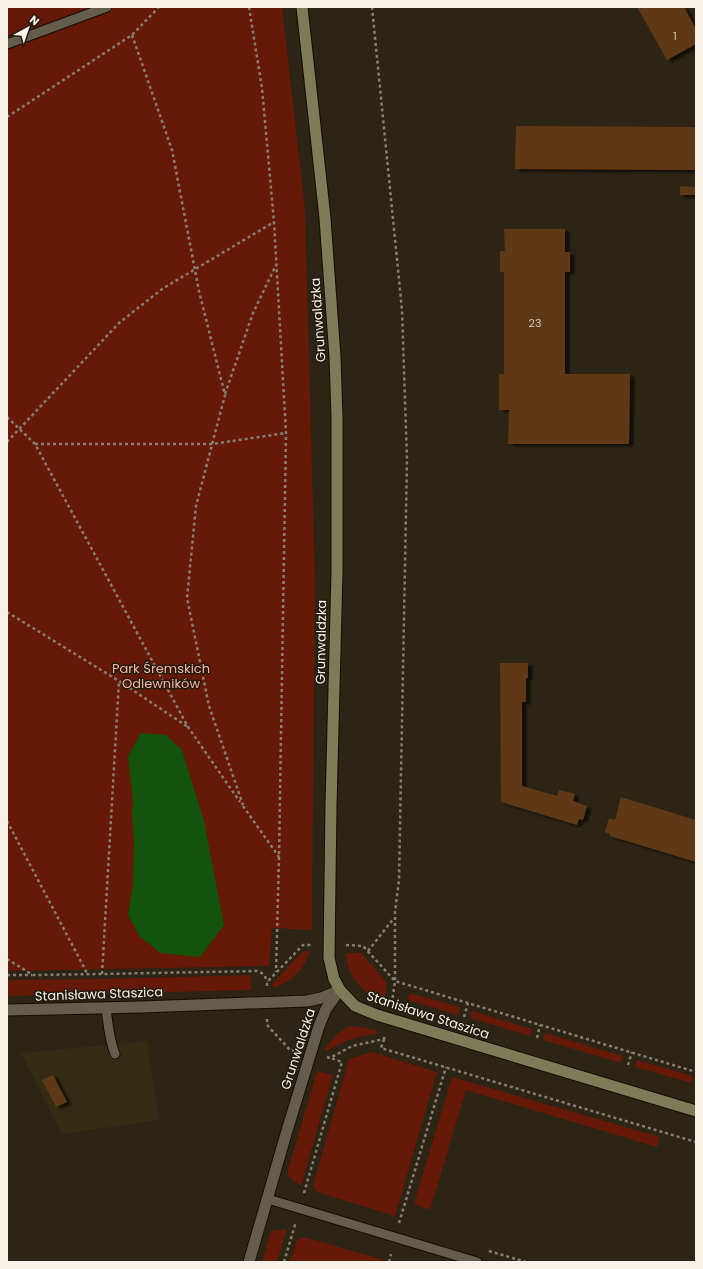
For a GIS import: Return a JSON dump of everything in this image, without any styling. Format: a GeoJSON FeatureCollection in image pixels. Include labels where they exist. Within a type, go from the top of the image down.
{"type":"FeatureCollection","features":[{"type":"Feature","properties":{"kind":"main road","name":"Grunwaldzka"},"geometry":{"type":"LineString","coordinates":[[302,7],[325,218],[335,357],[337,418],[336,572],[329,945],[331,968],[334,979],[340,990]]}},
{"type":"Feature","properties":{"kind":"main road","name":"Stanisława Staszica"},"geometry":{"type":"LineString","coordinates":[[340,990],[355,1006],[376,1015],[696,1111]]}},
{"type":"Feature","properties":{"kind":"street","name":"Stanisława Staszica"},"geometry":{"type":"LineString","coordinates":[[7,1010],[307,1001],[321,998],[340,990]]}},
{"type":"Feature","properties":{"kind":"street","name":"Grunwaldzka"},"geometry":{"type":"LineString","coordinates":[[249,1262],[322,1017],[340,990]]}},
{"type":"Feature","properties":{"kind":"lane"},"geometry":{"type":"LineString","coordinates":[[7,44],[107,7]]}},
{"type":"Feature","properties":{"kind":"lane"},"geometry":{"type":"LineString","coordinates":[[106,1008],[109,1035],[111,1044],[116,1054]]}},
{"type":"Feature","properties":{"kind":"lane"},"geometry":{"type":"LineString","coordinates":[[268,1199],[477,1262]]}},
{"type":"Feature","properties":{"kind":"path"},"geometry":{"type":"LineString","coordinates":[[7,117],[132,36],[159,7]]}},
{"type":"Feature","properties":{"kind":"path"},"geometry":{"type":"LineString","coordinates":[[249,7],[262,88],[274,222],[286,433],[276,972],[303,945],[363,946],[395,981],[696,1072]]}},
{"type":"Feature","properties":{"kind":"path"},"geometry":{"type":"LineString","coordinates":[[372,7],[402,310],[407,460],[399,880],[394,918],[395,981]]}},
{"type":"Feature","properties":{"kind":"path"},"geometry":{"type":"LineString","coordinates":[[132,36],[172,150],[195,268],[224,395]]}},
{"type":"Feature","properties":{"kind":"path"},"geometry":{"type":"LineString","coordinates":[[7,442],[119,322],[162,288],[274,222]]}},
{"type":"Feature","properties":{"kind":"path"},"geometry":{"type":"LineString","coordinates":[[243,806],[209,706],[187,598],[196,506],[224,395],[253,313],[276,264]]}},
{"type":"Feature","properties":{"kind":"path"},"geometry":{"type":"LineString","coordinates":[[7,417],[35,444],[188,727],[279,857]]}},
{"type":"Feature","properties":{"kind":"path"},"geometry":{"type":"LineString","coordinates":[[35,444],[212,444],[286,433]]}},
{"type":"Feature","properties":{"kind":"path"},"geometry":{"type":"LineString","coordinates":[[7,612],[119,681],[188,727]]}},
{"type":"Feature","properties":{"kind":"path"},"geometry":{"type":"LineString","coordinates":[[102,974],[119,681]]}},
{"type":"Feature","properties":{"kind":"path"},"geometry":{"type":"LineString","coordinates":[[7,821],[88,975]]}},
{"type":"Feature","properties":{"kind":"path"},"geometry":{"type":"LineString","coordinates":[[368,950],[394,918]]}},
{"type":"Feature","properties":{"kind":"path"},"geometry":{"type":"LineString","coordinates":[[7,959],[33,975]]}},
{"type":"Feature","properties":{"kind":"path"},"geometry":{"type":"LineString","coordinates":[[7,975],[88,975],[257,971],[266,976],[267,982]]}},
{"type":"Feature","properties":{"kind":"path"},"geometry":{"type":"LineString","coordinates":[[464,1017],[468,1003]]}},
{"type":"Feature","properties":{"kind":"path"},"geometry":{"type":"LineString","coordinates":[[537,1038],[540,1025]]}},
{"type":"Feature","properties":{"kind":"path"},"geometry":{"type":"LineString","coordinates":[[384,1039],[382,1048],[696,1142]]}},
{"type":"Feature","properties":{"kind":"path"},"geometry":{"type":"LineString","coordinates":[[628,1065],[632,1052]]}},
{"type":"Feature","properties":{"kind":"path"},"geometry":{"type":"LineString","coordinates":[[304,1195],[342,1062],[330,1058]]}},
{"type":"Feature","properties":{"kind":"path"},"geometry":{"type":"LineString","coordinates":[[399,1224],[446,1067]]}},
{"type":"Feature","properties":{"kind":"path"},"geometry":{"type":"LineString","coordinates":[[392,1221],[406,1226]]}},
{"type":"Feature","properties":{"kind":"path"},"geometry":{"type":"LineString","coordinates":[[284,1262],[295,1226],[302,1228]]}},
{"type":"Feature","properties":{"kind":"path"},"geometry":{"type":"LineString","coordinates":[[389,1262],[391,1254],[398,1256]]}},
{"type":"Feature","properties":{"kind":"shaded area"},"geometry":{"type":"Polygon","coordinates":[[[141,733],[166,735],[182,750],[204,821],[224,925],[200,957],[161,953],[140,937],[128,915],[133,883],[134,840],[132,815],[133,801],[128,756],[141,733]]]}},
{"type":"Feature","properties":{"kind":"shaded area"},"geometry":{"type":"Polygon","coordinates":[[[147,1041],[159,1120],[62,1134],[21,1053],[147,1041]]]}},
{"type":"Feature","properties":{"kind":"green space","name":"Park Śremskich Odlewników"},"geometry":{"type":"Polygon","coordinates":[[[7,7],[282,7],[305,209],[315,582],[312,930],[272,928],[269,966],[7,971],[7,7]]]}},
{"type":"Feature","properties":{"kind":"green space"},"geometry":{"type":"Polygon","coordinates":[[[303,951],[310,951],[301,969],[291,979],[273,988],[273,983],[303,951]]]}},
{"type":"Feature","properties":{"kind":"green space"},"geometry":{"type":"Polygon","coordinates":[[[346,953],[361,953],[387,983],[384,1001],[369,994],[357,983],[349,969],[346,953]]]}},
{"type":"Feature","properties":{"kind":"green space"},"geometry":{"type":"Polygon","coordinates":[[[251,975],[251,990],[7,996],[7,980],[251,975]]]}},
{"type":"Feature","properties":{"kind":"green space"},"geometry":{"type":"Polygon","coordinates":[[[410,993],[460,1007],[458,1015],[408,1000],[410,993]]]}},
{"type":"Feature","properties":{"kind":"green space"},"geometry":{"type":"Polygon","coordinates":[[[472,1011],[532,1029],[530,1036],[470,1018],[472,1011]]]}},
{"type":"Feature","properties":{"kind":"green space"},"geometry":{"type":"Polygon","coordinates":[[[350,1026],[377,1030],[377,1034],[357,1038],[327,1051],[324,1050],[335,1036],[350,1026]]]}},
{"type":"Feature","properties":{"kind":"green space"},"geometry":{"type":"Polygon","coordinates":[[[545,1033],[623,1056],[621,1063],[543,1040],[545,1033]]]}},
{"type":"Feature","properties":{"kind":"green space"},"geometry":{"type":"Polygon","coordinates":[[[372,1052],[437,1072],[395,1216],[317,1192],[313,1186],[349,1059],[372,1052]]]}},
{"type":"Feature","properties":{"kind":"green space"},"geometry":{"type":"Polygon","coordinates":[[[637,1060],[693,1076],[691,1083],[635,1067],[637,1060]]]}},
{"type":"Feature","properties":{"kind":"green space"},"geometry":{"type":"Polygon","coordinates":[[[317,1071],[333,1075],[301,1186],[288,1176],[288,1170],[317,1071]]]}},
{"type":"Feature","properties":{"kind":"green space"},"geometry":{"type":"Polygon","coordinates":[[[452,1077],[660,1137],[657,1147],[466,1090],[430,1210],[414,1204],[452,1077]]]}},
{"type":"Feature","properties":{"kind":"green space"},"geometry":{"type":"Polygon","coordinates":[[[287,1229],[277,1262],[262,1262],[271,1231],[287,1229]]]}},
{"type":"Feature","properties":{"kind":"green space"},"geometry":{"type":"Polygon","coordinates":[[[304,1237],[384,1260],[383,1262],[290,1262],[297,1240],[304,1237]]]}},
{"type":"Feature","properties":{"kind":"building"},"geometry":{"type":"Polygon","coordinates":[[[637,7],[684,7],[696,29],[696,44],[667,60],[637,7]]]}},
{"type":"Feature","properties":{"kind":"building"},"geometry":{"type":"Polygon","coordinates":[[[516,126],[696,127],[696,170],[515,169],[516,126]]]}},
{"type":"Feature","properties":{"kind":"building"},"geometry":{"type":"Polygon","coordinates":[[[680,186],[696,187],[696,195],[680,195],[680,186]]]}},
{"type":"Feature","properties":{"kind":"building"},"geometry":{"type":"Polygon","coordinates":[[[504,229],[565,229],[565,252],[570,252],[570,272],[565,272],[565,374],[630,374],[629,444],[508,444],[509,410],[499,410],[499,374],[504,374],[504,272],[500,272],[500,251],[505,251],[504,229]]]}},
{"type":"Feature","properties":{"kind":"building"},"geometry":{"type":"Polygon","coordinates":[[[500,663],[528,663],[528,678],[526,678],[526,702],[522,702],[522,786],[557,796],[559,790],[575,794],[573,801],[587,806],[583,820],[579,819],[577,825],[501,802],[500,663]]]}},
{"type":"Feature","properties":{"kind":"building"},"geometry":{"type":"Polygon","coordinates":[[[621,797],[696,820],[696,862],[610,836],[610,834],[605,832],[609,818],[615,820],[621,797]]]}},
{"type":"Feature","properties":{"kind":"building"},"geometry":{"type":"Polygon","coordinates":[[[53,1075],[67,1102],[56,1107],[42,1080],[53,1075]]]}}]}
